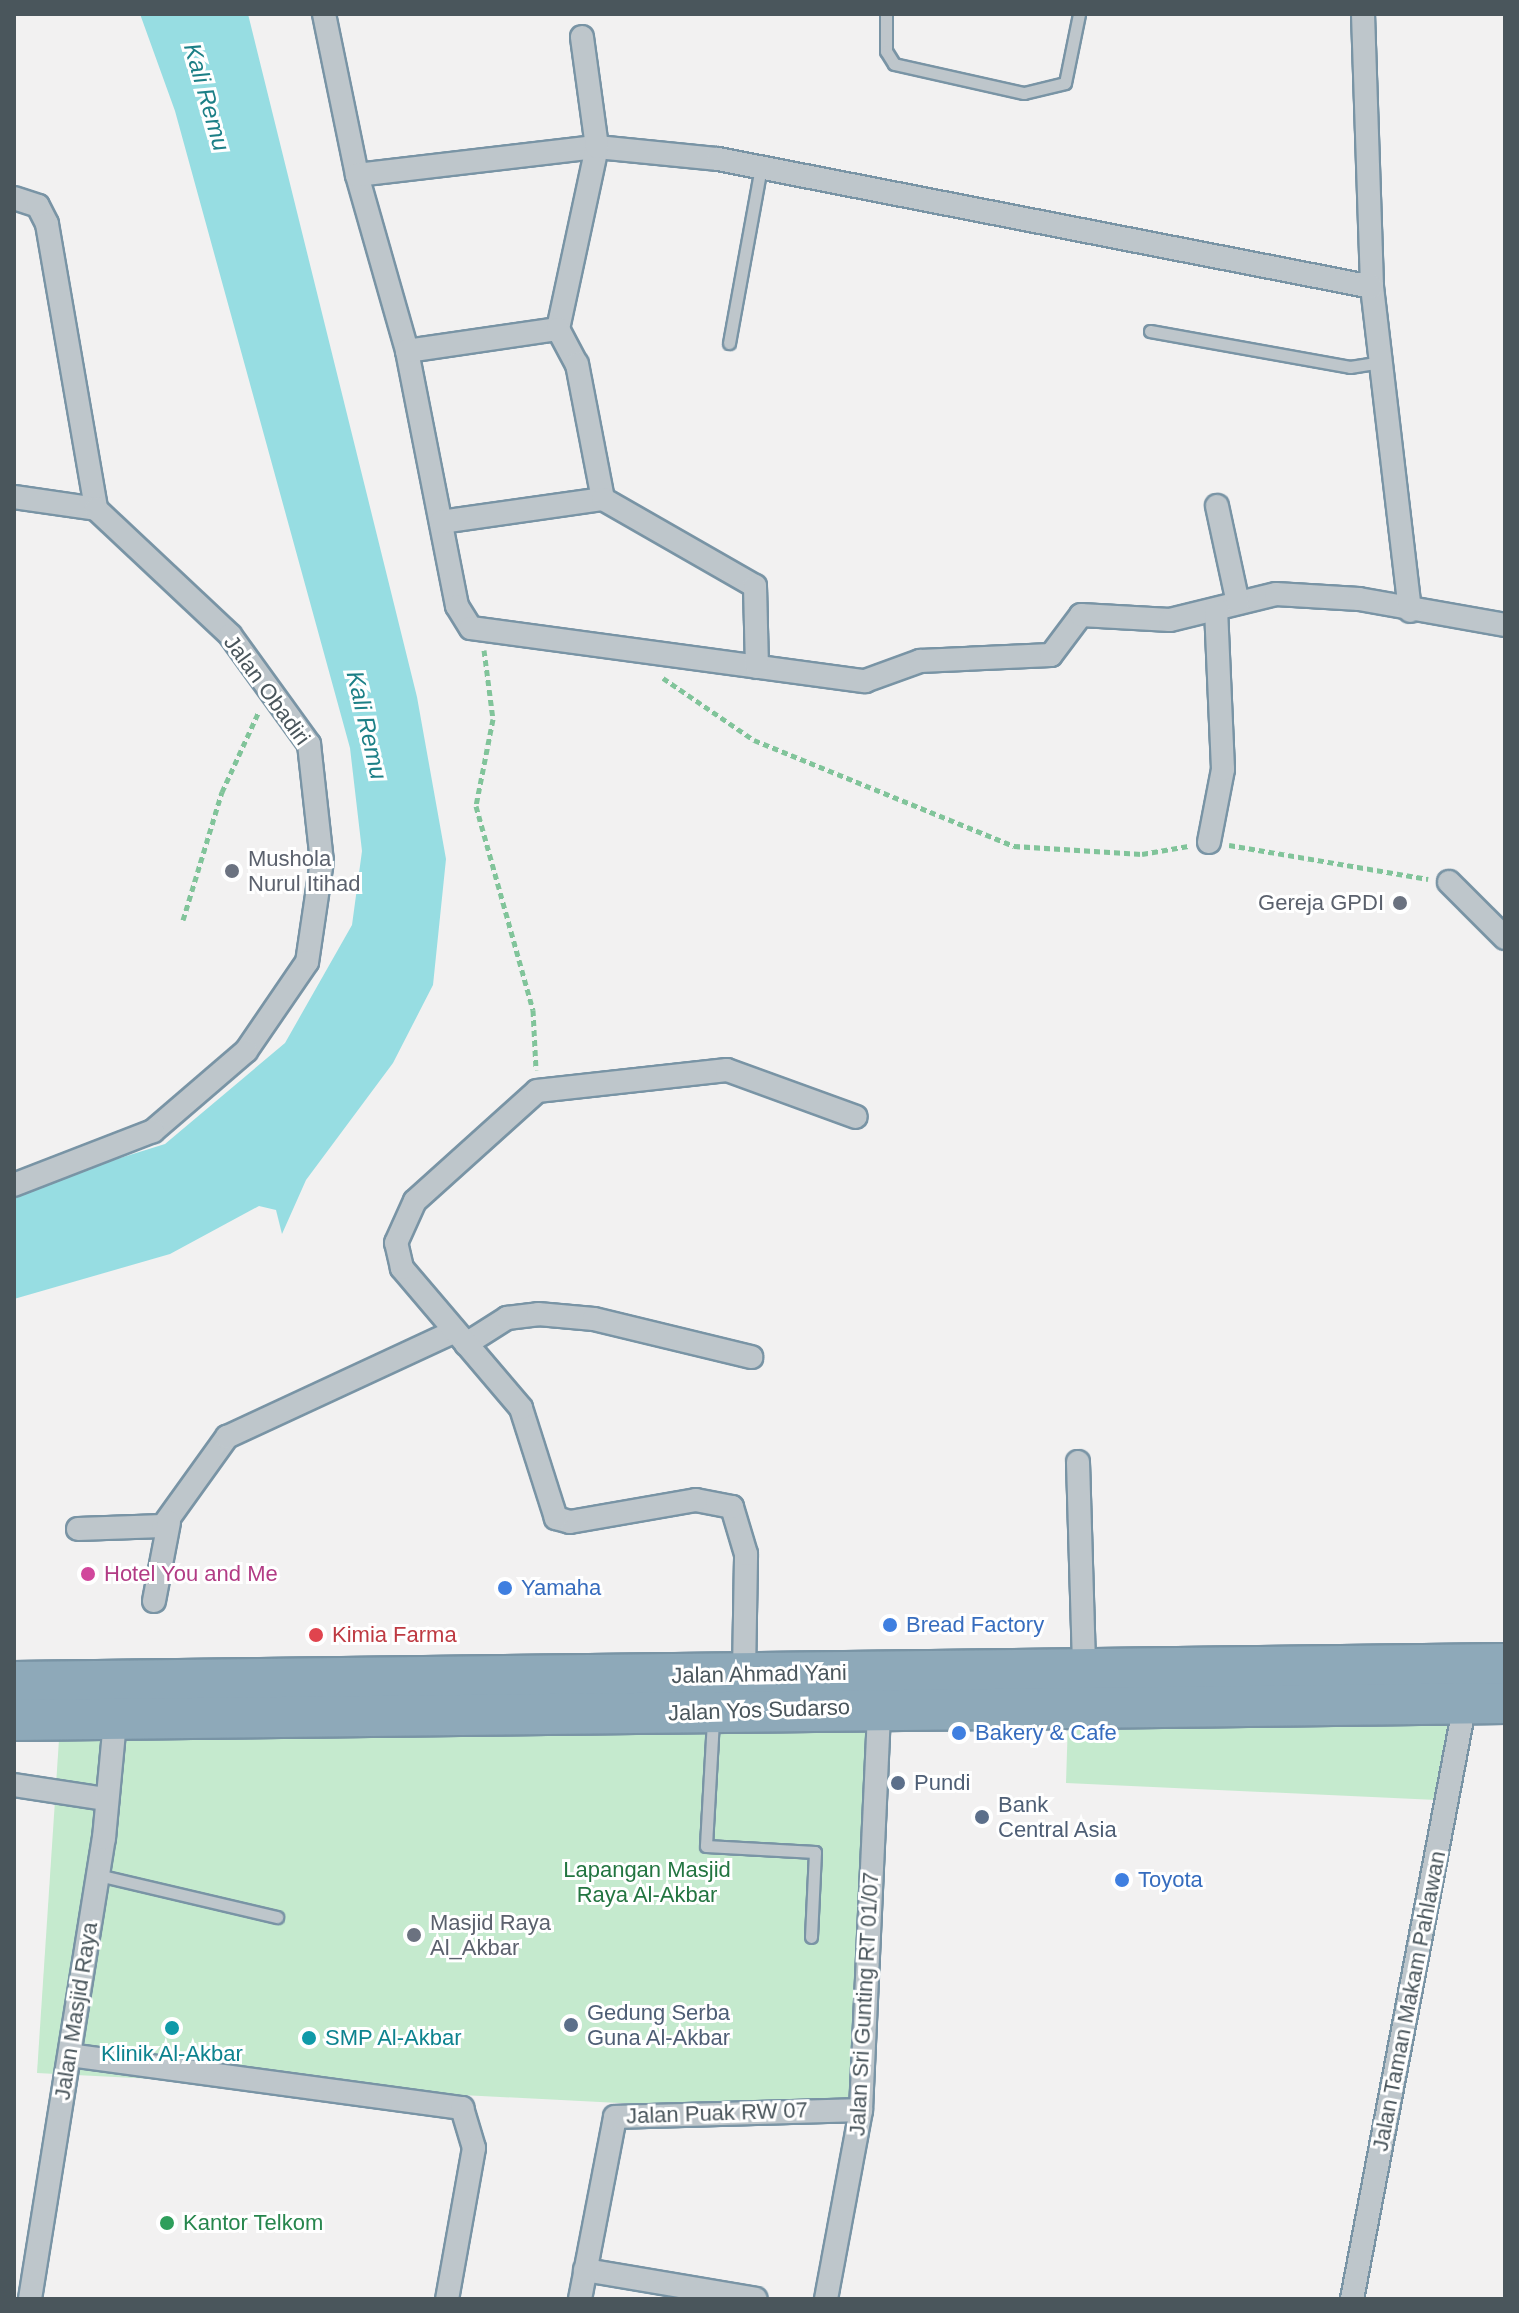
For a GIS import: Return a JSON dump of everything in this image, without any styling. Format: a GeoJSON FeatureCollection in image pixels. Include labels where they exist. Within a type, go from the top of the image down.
{"type":"FeatureCollection","features":[{"type":"Feature","properties":{"kind":"highway","name":"Jalan Ahmad Yani"},"geometry":{"type":"LineString","coordinates":[[14,1682],[1305,1663],[1505,1664]]}},
{"type":"Feature","properties":{"kind":"highway"},"geometry":{"type":"LineString","coordinates":[[1303,1706],[1305,1663]]}},
{"type":"Feature","properties":{"kind":"highway","name":"Jalan Yos Sudarso"},"geometry":{"type":"LineString","coordinates":[[14,1720],[115,1722],[879,1706],[1505,1703]]}},
{"type":"Feature","properties":{"kind":"street"},"geometry":{"type":"LineString","coordinates":[[324,14],[357,175],[407,351],[457,606],[482,633],[877,680],[920,661],[1051,655],[1081,615],[1156,622],[1300,592],[1505,625]]}},
{"type":"Feature","properties":{"kind":"street"},"geometry":{"type":"LineString","coordinates":[[1363,14],[1372,287],[1410,611]]}},
{"type":"Feature","properties":{"kind":"street"},"geometry":{"type":"LineString","coordinates":[[582,37],[597,147],[558,329],[577,364],[603,499]]}},
{"type":"Feature","properties":{"kind":"street"},"geometry":{"type":"LineString","coordinates":[[357,175],[597,147],[761,167],[1372,287]]}},
{"type":"Feature","properties":{"kind":"street"},"geometry":{"type":"LineString","coordinates":[[14,198],[38,206],[47,224],[96,509],[14,497]]}},
{"type":"Feature","properties":{"kind":"street"},"geometry":{"type":"LineString","coordinates":[[407,351],[558,329]]}},
{"type":"Feature","properties":{"kind":"street"},"geometry":{"type":"LineString","coordinates":[[441,522],[603,499],[755,586],[757,667]]}},
{"type":"Feature","properties":{"kind":"street"},"geometry":{"type":"LineString","coordinates":[[1209,842],[1223,769],[1227,606],[1217,506]]}},
{"type":"Feature","properties":{"kind":"street","name":"Jalan Obadiri"},"geometry":{"type":"LineString","coordinates":[[14,1185],[120,1149],[177,1113],[246,1051],[307,962],[322,861],[317,776],[309,744],[268,692],[230,635],[96,509]]}},
{"type":"Feature","properties":{"kind":"street"},"geometry":{"type":"LineString","coordinates":[[1449,882],[1505,938]]}},
{"type":"Feature","properties":{"kind":"street"},"geometry":{"type":"LineString","coordinates":[[744,1673],[745,1533],[732,1507],[696,1500],[559,1520],[521,1408],[402,1268],[396,1243],[415,1201],[537,1091],[727,1070],[856,1117]]}},
{"type":"Feature","properties":{"kind":"street"},"geometry":{"type":"LineString","coordinates":[[154,1601],[169,1522],[227,1437],[507,1318],[538,1314],[607,1322],[751,1357]]}},
{"type":"Feature","properties":{"kind":"street"},"geometry":{"type":"LineString","coordinates":[[1078,1462],[1084,1668]]}},
{"type":"Feature","properties":{"kind":"street"},"geometry":{"type":"LineString","coordinates":[[78,1529],[146,1530],[169,1522]]}},
{"type":"Feature","properties":{"kind":"street","name":"Jalan Taman Makam Pahlawan"},"geometry":{"type":"LineString","coordinates":[[1352,2299],[1465,1703]]}},
{"type":"Feature","properties":{"kind":"street","name":"Jalan Sri Gunting RT 01/07"},"geometry":{"type":"LineString","coordinates":[[826,2299],[861,2110],[879,1706]]}},
{"type":"Feature","properties":{"kind":"street","name":"Jalan Masjid Raya"},"geometry":{"type":"LineString","coordinates":[[30,2299],[98,1875],[115,1722]]}},
{"type":"Feature","properties":{"kind":"street"},"geometry":{"type":"LineString","coordinates":[[14,1785],[105,1799]]}},
{"type":"Feature","properties":{"kind":"street"},"geometry":{"type":"LineString","coordinates":[[70,2055],[462,2108],[474,2148],[447,2299]]}},
{"type":"Feature","properties":{"kind":"street","name":"Jalan Puak RW 07"},"geometry":{"type":"LineString","coordinates":[[580,2299],[609,2134],[620,2113],[861,2110]]}},
{"type":"Feature","properties":{"kind":"street"},"geometry":{"type":"LineString","coordinates":[[585,2270],[756,2299]]}},
{"type":"Feature","properties":{"kind":"lane"},"geometry":{"type":"LineString","coordinates":[[886,14],[886,51],[894,64],[1024,93],[1065,83],[1079,14]]}},
{"type":"Feature","properties":{"kind":"lane"},"geometry":{"type":"LineString","coordinates":[[729,343],[761,167]]}},
{"type":"Feature","properties":{"kind":"lane"},"geometry":{"type":"LineString","coordinates":[[1150,331],[1350,367],[1381,362]]}},
{"type":"Feature","properties":{"kind":"lane"},"geometry":{"type":"LineString","coordinates":[[713,1711],[706,1846],[815,1852],[811,1937]]}},
{"type":"Feature","properties":{"kind":"lane"},"geometry":{"type":"LineString","coordinates":[[98,1875],[277,1917]]}},
{"type":"Feature","properties":{"kind":"path"},"geometry":{"type":"LineString","coordinates":[[482,633],[493,719],[476,806],[533,1010],[537,1091]]}},
{"type":"Feature","properties":{"kind":"path"},"geometry":{"type":"LineString","coordinates":[[622,650],[754,740],[1014,846],[1142,854],[1209,842],[1449,882]]}},
{"type":"Feature","properties":{"kind":"path"},"geometry":{"type":"LineString","coordinates":[[183,920],[222,792],[268,692]]}},
{"type":"Feature","properties":{"kind":"green space","name":"Lapangan Masjid Raya Al-Akbar"},"geometry":{"type":"Polygon","coordinates":[[[875,1657],[870,2116],[37,2073],[64,1664],[875,1657]]]}},
{"type":"Feature","properties":{"kind":"green space"},"geometry":{"type":"Polygon","coordinates":[[[1480,1687],[1458,1801],[1066,1783],[1069,1690],[1480,1687]]]}},
{"type":"Feature","properties":{"kind":"water","name":"Kali Remu"},"geometry":{"type":"Polygon","coordinates":[[[140,14],[248,14],[417,697],[446,859],[433,985],[393,1063],[306,1180],[282,1234],[276,1210],[259,1206],[170,1254],[14,1299],[14,1191],[165,1144],[285,1043],[352,925],[362,851],[350,748],[175,111],[140,14]]]}},
{"type":"Feature","properties":{"kind":"place","name":"Mushola Nurul Itihad"},"geometry":{"type":"Point","coordinates":[232,871]}},
{"type":"Feature","properties":{"kind":"place","name":"Gereja GPDI"},"geometry":{"type":"Point","coordinates":[1400,903]}},
{"type":"Feature","properties":{"kind":"place","name":"Hotel You and Me"},"geometry":{"type":"Point","coordinates":[88,1574]}},
{"type":"Feature","properties":{"kind":"place","name":"Yamaha"},"geometry":{"type":"Point","coordinates":[505,1588]}},
{"type":"Feature","properties":{"kind":"place","name":"Bread Factory"},"geometry":{"type":"Point","coordinates":[890,1625]}},
{"type":"Feature","properties":{"kind":"place","name":"Kimia Farma"},"geometry":{"type":"Point","coordinates":[316,1635]}},
{"type":"Feature","properties":{"kind":"place","name":"Bakery & Cafe"},"geometry":{"type":"Point","coordinates":[959,1733]}},
{"type":"Feature","properties":{"kind":"place","name":"Pundi"},"geometry":{"type":"Point","coordinates":[898,1783]}},
{"type":"Feature","properties":{"kind":"place","name":"Bank Central Asia"},"geometry":{"type":"Point","coordinates":[982,1817]}},
{"type":"Feature","properties":{"kind":"place","name":"Toyota"},"geometry":{"type":"Point","coordinates":[1122,1880]}},
{"type":"Feature","properties":{"kind":"place","name":"Masjid Raya Al_Akbar"},"geometry":{"type":"Point","coordinates":[414,1935]}},
{"type":"Feature","properties":{"kind":"place","name":"Gedung Serba Guna Al-Akbar"},"geometry":{"type":"Point","coordinates":[571,2025]}},
{"type":"Feature","properties":{"kind":"place","name":"Klinik Al-Akbar"},"geometry":{"type":"Point","coordinates":[172,2028]}},
{"type":"Feature","properties":{"kind":"place","name":"SMP Al-Akbar"},"geometry":{"type":"Point","coordinates":[309,2038]}},
{"type":"Feature","properties":{"kind":"place","name":"Kantor Telkom"},"geometry":{"type":"Point","coordinates":[167,2223]}}]}
